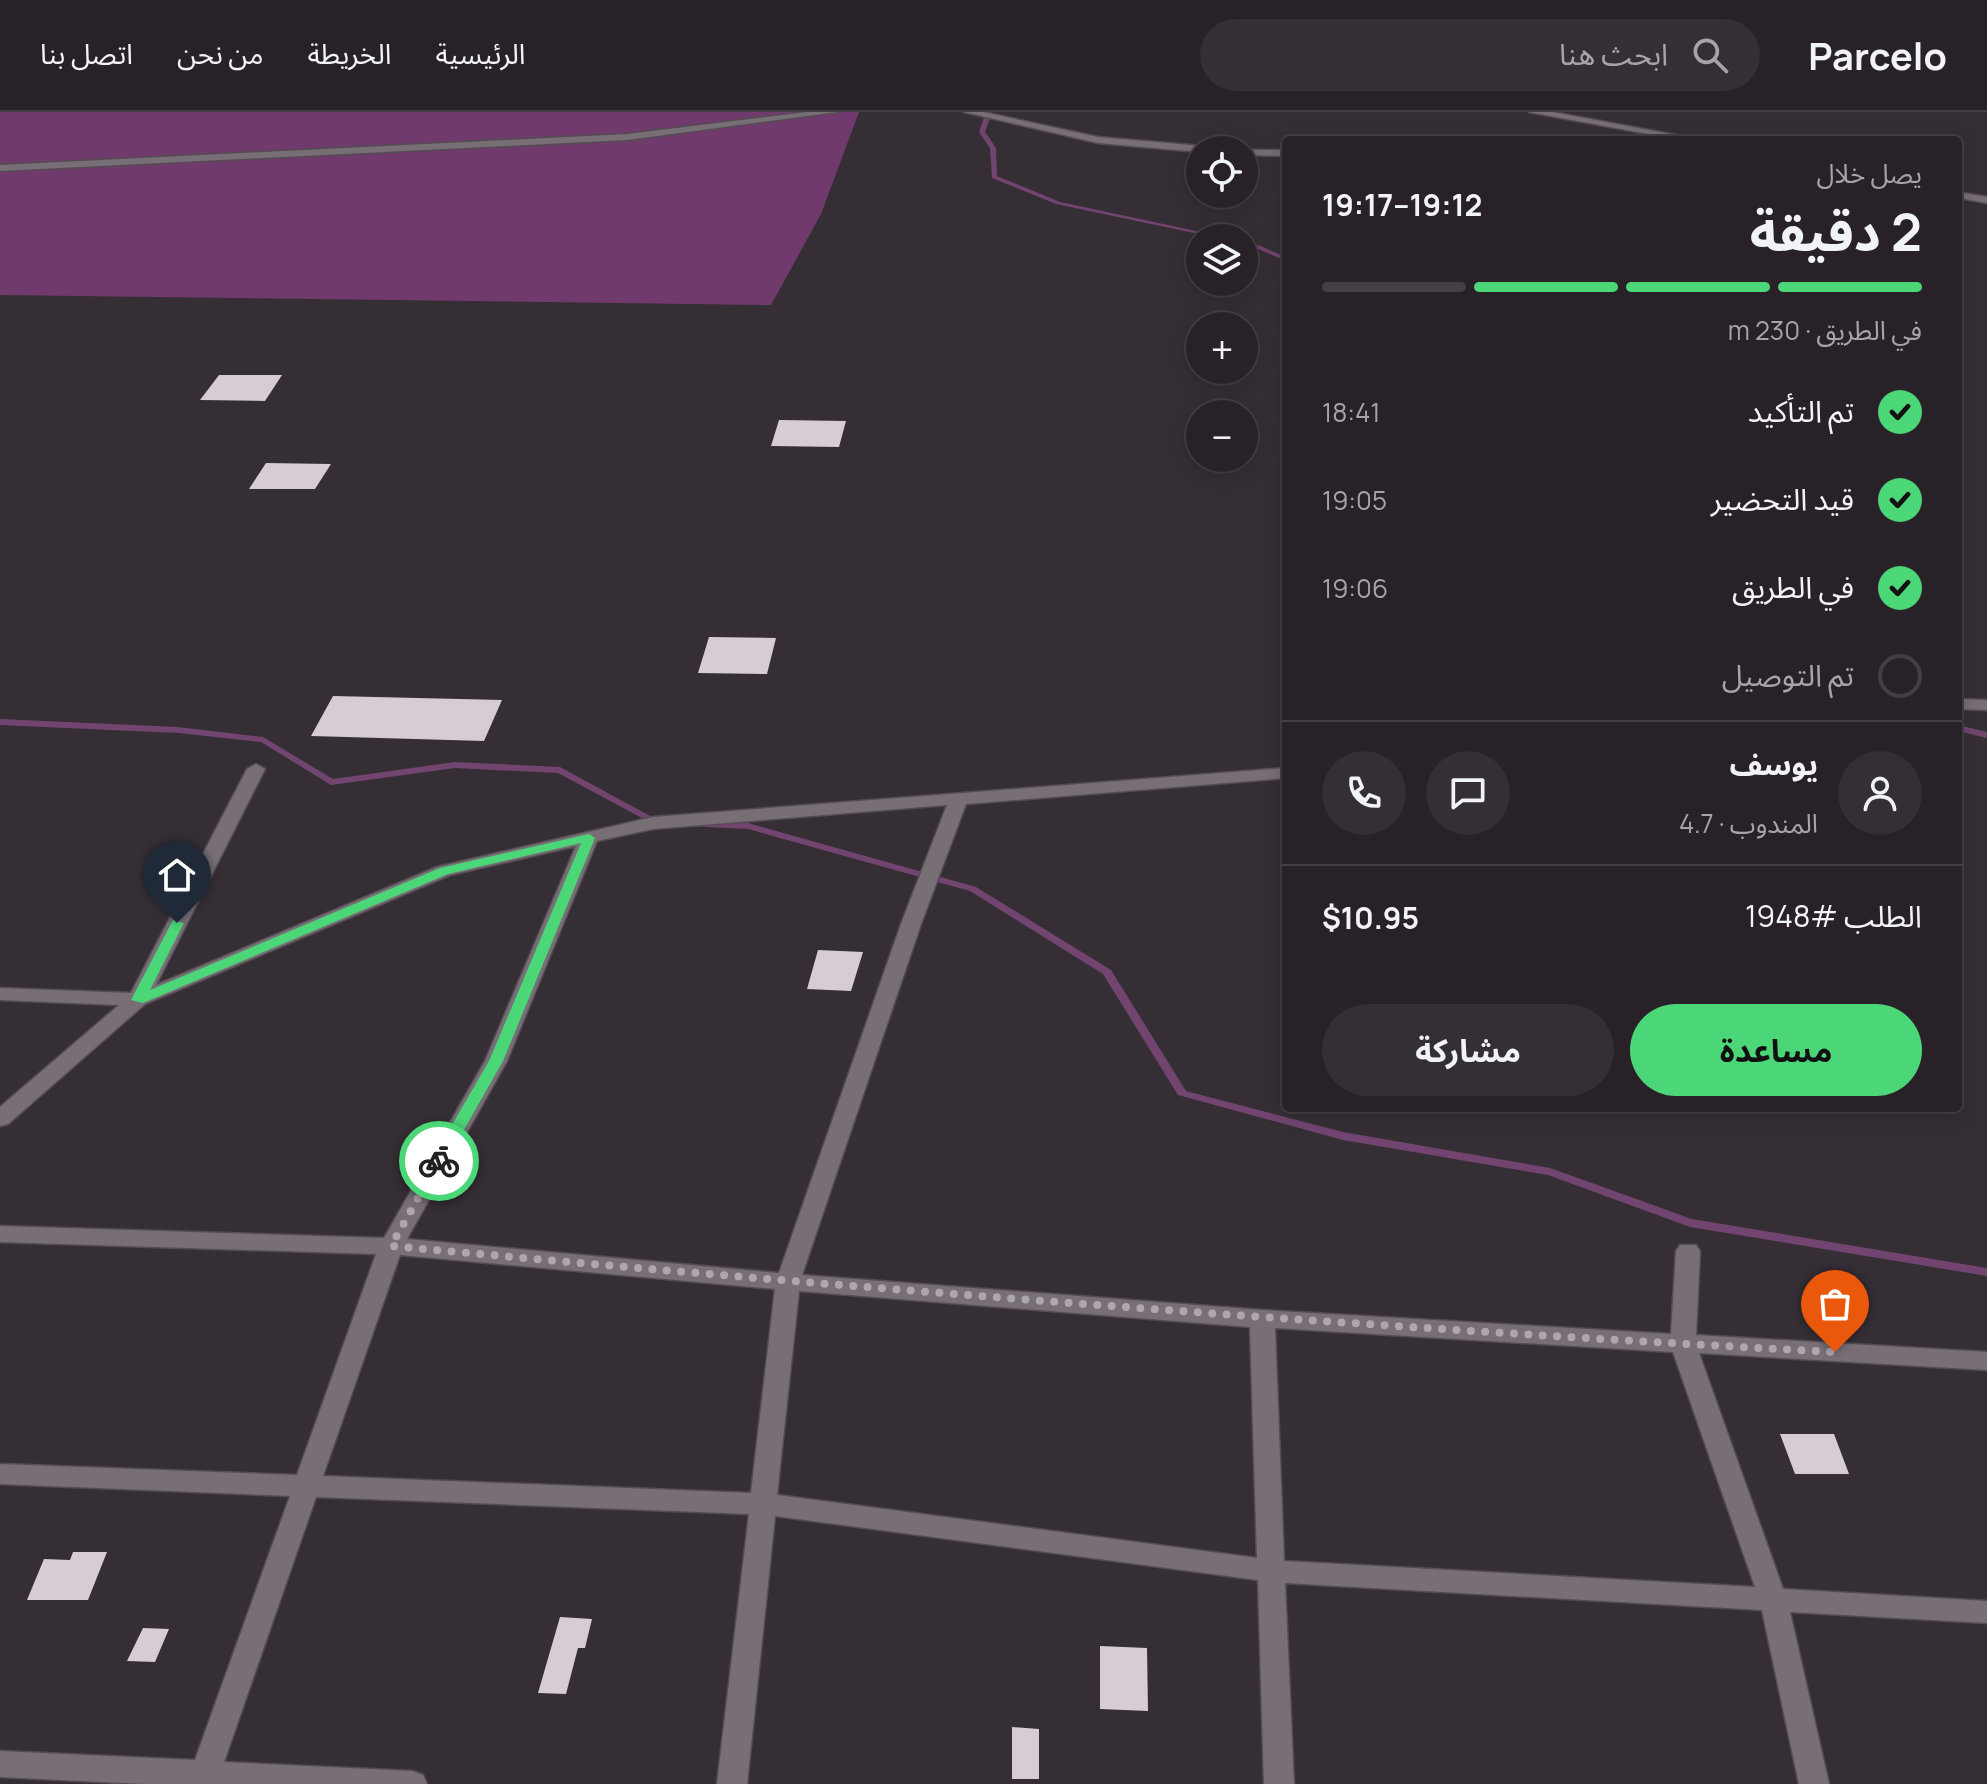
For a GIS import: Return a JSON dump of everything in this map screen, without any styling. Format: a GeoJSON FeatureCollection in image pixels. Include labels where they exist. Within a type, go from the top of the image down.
{"type":"FeatureCollection","features":[{"type":"Feature","properties":{"kind":"street"},"geometry":{"type":"LineString","coordinates":[[0,168],[627,137],[832,112]]}},
{"type":"Feature","properties":{"kind":"street"},"geometry":{"type":"LineString","coordinates":[[969,112],[1098,140],[1186,148]]}},
{"type":"Feature","properties":{"kind":"street"},"geometry":{"type":"LineString","coordinates":[[1534,112],[1675,136]]}},
{"type":"Feature","properties":{"kind":"street"},"geometry":{"type":"LineString","coordinates":[[1258,152],[1282,153]]}},
{"type":"Feature","properties":{"kind":"street"},"geometry":{"type":"LineString","coordinates":[[1962,196],[1987,200]]}},
{"type":"Feature","properties":{"kind":"street"},"geometry":{"type":"LineString","coordinates":[[1962,704],[1987,705]]}},
{"type":"Feature","properties":{"kind":"street"},"geometry":{"type":"LineString","coordinates":[[138,1000],[256,769]]}},
{"type":"Feature","properties":{"kind":"street"},"geometry":{"type":"LineString","coordinates":[[0,1119],[138,1000],[444,871],[653,823],[1282,773]]}},
{"type":"Feature","properties":{"kind":"street"},"geometry":{"type":"LineString","coordinates":[[732,1784],[788,1282],[911,924],[958,800]]}},
{"type":"Feature","properties":{"kind":"street"},"geometry":{"type":"LineString","coordinates":[[204,1778],[391,1246],[496,1061],[589,838]]}},
{"type":"Feature","properties":{"kind":"street"},"geometry":{"type":"LineString","coordinates":[[0,994],[138,1000]]}},
{"type":"Feature","properties":{"kind":"street"},"geometry":{"type":"LineString","coordinates":[[0,1234],[391,1246],[788,1282],[1262,1319],[1987,1361]]}},
{"type":"Feature","properties":{"kind":"street"},"geometry":{"type":"LineString","coordinates":[[1688,1251],[1683,1344],[1774,1602],[1814,1784]]}},
{"type":"Feature","properties":{"kind":"street"},"geometry":{"type":"LineString","coordinates":[[1262,1319],[1279,1784]]}},
{"type":"Feature","properties":{"kind":"street"},"geometry":{"type":"LineString","coordinates":[[0,1474],[763,1504],[1271,1571],[1987,1612]]}},
{"type":"Feature","properties":{"kind":"street"},"geometry":{"type":"LineString","coordinates":[[0,1764],[204,1778],[412,1784]]}},
{"type":"Feature","properties":{"kind":"shaded area"},"geometry":{"type":"Polygon","coordinates":[[[0,112],[859,112],[821,214],[771,305],[0,295],[0,112]]]}},
{"type":"Feature","properties":{"kind":"building"},"geometry":{"type":"Polygon","coordinates":[[[219,375],[282,375],[265,401],[200,400],[219,375]]]}},
{"type":"Feature","properties":{"kind":"building"},"geometry":{"type":"Polygon","coordinates":[[[779,420],[846,421],[839,447],[771,446],[779,420]]]}},
{"type":"Feature","properties":{"kind":"building"},"geometry":{"type":"Polygon","coordinates":[[[266,463],[331,464],[315,489],[249,489],[266,463]]]}},
{"type":"Feature","properties":{"kind":"building"},"geometry":{"type":"Polygon","coordinates":[[[709,637],[776,638],[767,674],[698,673],[709,637]]]}},
{"type":"Feature","properties":{"kind":"building"},"geometry":{"type":"Polygon","coordinates":[[[333,696],[502,700],[484,741],[311,736],[333,696]]]}},
{"type":"Feature","properties":{"kind":"building"},"geometry":{"type":"Polygon","coordinates":[[[818,950],[863,952],[851,991],[807,989],[818,950]]]}},
{"type":"Feature","properties":{"kind":"building"},"geometry":{"type":"Polygon","coordinates":[[[1780,1434],[1834,1434],[1849,1474],[1795,1474],[1780,1434]]]}},
{"type":"Feature","properties":{"kind":"building"},"geometry":{"type":"Polygon","coordinates":[[[73,1552],[107,1552],[88,1600],[27,1600],[44,1559],[70,1560],[73,1552]]]}},
{"type":"Feature","properties":{"kind":"building"},"geometry":{"type":"Polygon","coordinates":[[[560,1617],[592,1619],[585,1648],[578,1648],[566,1694],[538,1693],[560,1617]]]}},
{"type":"Feature","properties":{"kind":"building"},"geometry":{"type":"Polygon","coordinates":[[[143,1628],[169,1629],[155,1662],[127,1661],[143,1628]]]}},
{"type":"Feature","properties":{"kind":"building"},"geometry":{"type":"Polygon","coordinates":[[[1100,1646],[1147,1648],[1148,1711],[1100,1709],[1100,1646]]]}},
{"type":"Feature","properties":{"kind":"building"},"geometry":{"type":"Polygon","coordinates":[[[1012,1727],[1039,1729],[1039,1779],[1012,1779],[1012,1727]]]}},
{"type":"Feature","properties":{"kind":"waterway"},"geometry":{"type":"LineString","coordinates":[[989,112],[982,132],[993,148],[994,177],[1058,203],[1186,230]]}},
{"type":"Feature","properties":{"kind":"waterway"},"geometry":{"type":"LineString","coordinates":[[1258,247],[1282,257]]}},
{"type":"Feature","properties":{"kind":"waterway"},"geometry":{"type":"LineString","coordinates":[[0,722],[178,730],[263,740],[331,782],[455,765],[560,770],[658,823]]}},
{"type":"Feature","properties":{"kind":"waterway"},"geometry":{"type":"LineString","coordinates":[[1962,729],[1987,735]]}},
{"type":"Feature","properties":{"kind":"waterway"},"geometry":{"type":"LineString","coordinates":[[690,824],[748,826],[973,889],[1107,972],[1182,1093],[1343,1136],[1550,1172],[1690,1223],[1987,1272]]}},
{"type":"Feature","properties":{"kind":"way so far"},"geometry":{"type":"LineString","coordinates":[[439,1161],[391,1246],[788,1282],[1262,1319],[1835,1352]]}},
{"type":"Feature","properties":{"kind":"route"},"geometry":{"type":"LineString","coordinates":[[177,923],[138,1000],[444,871],[589,838],[496,1061],[439,1161]]}}]}
